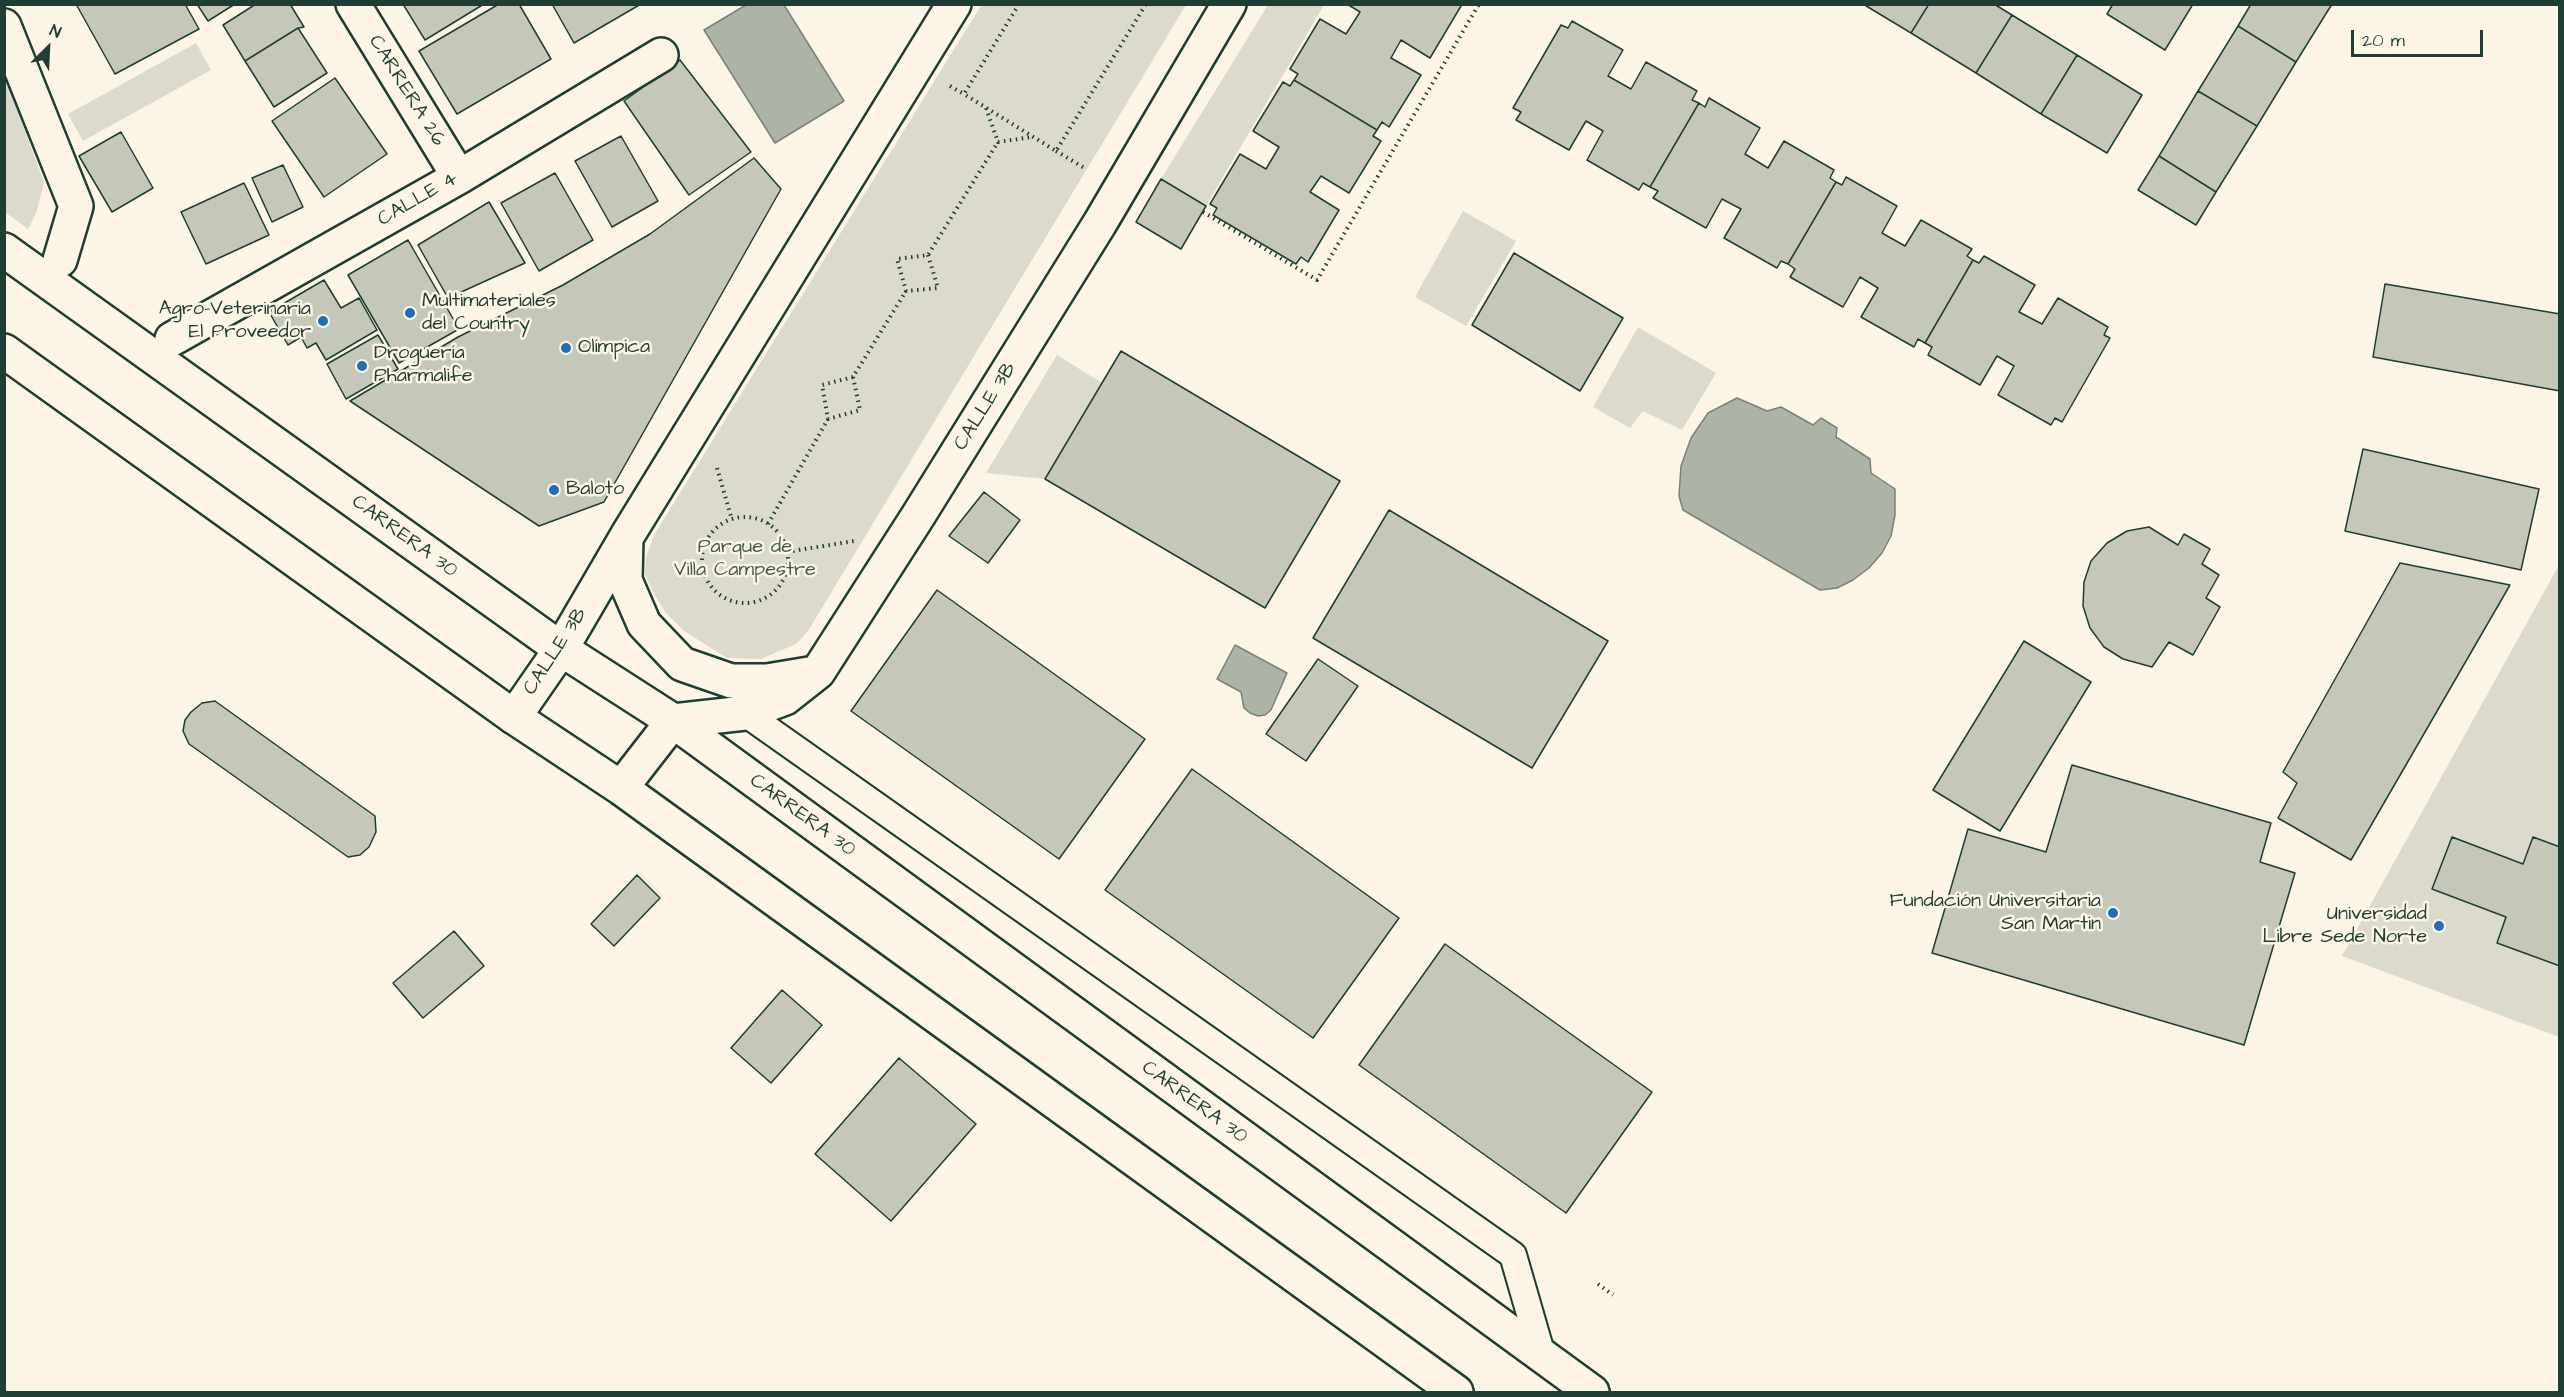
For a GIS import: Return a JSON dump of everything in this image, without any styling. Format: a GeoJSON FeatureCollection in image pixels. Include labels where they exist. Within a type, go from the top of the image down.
{"type":"FeatureCollection","features":[{"type":"Feature","properties":{"kind":"main road","name":"CARRERA 26"},"geometry":{"type":"LineString","coordinates":[[352,4],[459,177]]}},
{"type":"Feature","properties":{"kind":"main road","name":"CALLE 3B"},"geometry":{"type":"LineString","coordinates":[[514,717],[561,649],[627,536],[954,4]]}},
{"type":"Feature","properties":{"kind":"main road","name":"CALLE 3B"},"geometry":{"type":"LineString","coordinates":[[673,721],[745,713],[785,698],[818,672],[1100,223],[1229,4]]}},
{"type":"Feature","properties":{"kind":"main road"},"geometry":{"type":"LineString","coordinates":[[4,26],[76,206],[60,260]]}},
{"type":"Feature","properties":{"kind":"main road","name":"CALLE 4"},"geometry":{"type":"LineString","coordinates":[[172,339],[459,177],[661,55]]}},
{"type":"Feature","properties":{"kind":"main road"},"geometry":{"type":"LineString","coordinates":[[4,242],[386,525]]}},
{"type":"Feature","properties":{"kind":"main road","name":"CARRERA 30"},"geometry":{"type":"LineString","coordinates":[[4,250],[561,649],[673,721],[1543,1359],[1592,1392]]}},
{"type":"Feature","properties":{"kind":"main road"},"geometry":{"type":"LineString","coordinates":[[4,351],[514,717],[621,788],[1456,1392]]}},
{"type":"Feature","properties":{"kind":"main road"},"geometry":{"type":"LineString","coordinates":[[627,536],[625,580],[644,624],[682,664],[731,681],[767,681],[818,672]]}},
{"type":"Feature","properties":{"kind":"main road"},"geometry":{"type":"LineString","coordinates":[[621,788],[673,721]]}},
{"type":"Feature","properties":{"kind":"lane"},"geometry":{"type":"LineString","coordinates":[[745,713],[1513,1255],[1543,1359]]}},
{"type":"Feature","properties":{"kind":"path"},"geometry":{"type":"LineString","coordinates":[[1019,4],[964,94],[1086,170]]}},
{"type":"Feature","properties":{"kind":"path"},"geometry":{"type":"LineString","coordinates":[[1056,151],[1146,4]]}},
{"type":"Feature","properties":{"kind":"path"},"geometry":{"type":"LineString","coordinates":[[1203,212],[1317,280],[1479,4]]}},
{"type":"Feature","properties":{"kind":"path"},"geometry":{"type":"LineString","coordinates":[[985,108],[998,142]]}},
{"type":"Feature","properties":{"kind":"path"},"geometry":{"type":"LineString","coordinates":[[998,142],[1033,137]]}},
{"type":"Feature","properties":{"kind":"path"},"geometry":{"type":"LineString","coordinates":[[906,291],[938,288],[928,255],[998,142]]}},
{"type":"Feature","properties":{"kind":"path"},"geometry":{"type":"LineString","coordinates":[[828,419],[860,410],[854,377],[906,291],[897,259],[928,255]]}},
{"type":"Feature","properties":{"kind":"path"},"geometry":{"type":"LineString","coordinates":[[768,524],[828,419],[822,385],[854,377]]}},
{"type":"Feature","properties":{"kind":"path"},"geometry":{"type":"LineString","coordinates":[[714,460],[732,520]]}},
{"type":"Feature","properties":{"kind":"path"},"geometry":{"type":"LineString","coordinates":[[744,517],[768,524],[777,531],[787,552],[788,566],[784,578],[777,589],[767,597],[755,602],[742,603],[729,600],[718,593],[704,571],[704,546],[720,525],[732,520],[744,517]]}},
{"type":"Feature","properties":{"kind":"path"},"geometry":{"type":"LineString","coordinates":[[787,552],[860,539]]}},
{"type":"Feature","properties":{"kind":"path"},"geometry":{"type":"LineString","coordinates":[[1598,1284],[1613,1295]]}},
{"type":"Feature","properties":{"kind":"green space","name":"Parque de Villa Campestre"},"geometry":{"type":"Polygon","coordinates":[[[982,4],[1186,5],[808,631],[796,644],[761,659],[727,658],[684,631],[665,612],[645,574],[646,557],[654,535],[982,4]]]}},
{"type":"Feature","properties":{"kind":"green space"},"geometry":{"type":"Polygon","coordinates":[[[1268,5],[1324,5],[1206,206],[1161,179],[1268,5]]]}},
{"type":"Feature","properties":{"kind":"green space"},"geometry":{"type":"Polygon","coordinates":[[[196,43],[211,70],[83,141],[68,114],[196,43]]]}},
{"type":"Feature","properties":{"kind":"green space"},"geometry":{"type":"Polygon","coordinates":[[[4,74],[44,182],[37,211],[28,229],[5,212],[4,74]]]}},
{"type":"Feature","properties":{"kind":"green space"},"geometry":{"type":"Polygon","coordinates":[[[1463,211],[1516,241],[1466,326],[1415,297],[1463,211]]]}},
{"type":"Feature","properties":{"kind":"green space"},"geometry":{"type":"Polygon","coordinates":[[[1638,327],[1716,373],[1682,430],[1643,411],[1630,428],[1593,407],[1638,327]]]}},
{"type":"Feature","properties":{"kind":"green space"},"geometry":{"type":"Polygon","coordinates":[[[1057,355],[1102,383],[1045,479],[986,473],[1057,355]]]}},
{"type":"Feature","properties":{"kind":"green space"},"geometry":{"type":"Polygon","coordinates":[[[2559,565],[2559,1037],[2342,956],[2559,565]]]}},
{"type":"Feature","properties":{"kind":"shaded area"},"geometry":{"type":"Polygon","coordinates":[[[746,5],[784,5],[844,101],[775,143],[704,30],[746,5]]]}},
{"type":"Feature","properties":{"kind":"shaded area"},"geometry":{"type":"Polygon","coordinates":[[[1737,398],[1767,411],[1781,407],[1813,425],[1821,418],[1837,428],[1836,437],[1870,459],[1871,473],[1895,489],[1895,515],[1891,536],[1882,553],[1869,568],[1853,580],[1837,588],[1820,590],[1683,510],[1679,496],[1681,466],[1691,438],[1708,413],[1737,398]]]}},
{"type":"Feature","properties":{"kind":"shaded area"},"geometry":{"type":"Polygon","coordinates":[[[1235,645],[1287,673],[1271,710],[1265,715],[1258,716],[1250,713],[1244,708],[1241,692],[1217,679],[1235,645]]]}},
{"type":"Feature","properties":{"kind":"building"},"geometry":{"type":"Polygon","coordinates":[[[76,4],[185,4],[199,29],[115,74],[76,4]]]}},
{"type":"Feature","properties":{"kind":"building"},"geometry":{"type":"Polygon","coordinates":[[[197,4],[235,4],[208,21],[197,4]]]}},
{"type":"Feature","properties":{"kind":"building"},"geometry":{"type":"Polygon","coordinates":[[[256,4],[290,4],[304,27],[298,28],[245,61],[223,25],[256,4]]]}},
{"type":"Feature","properties":{"kind":"building"},"geometry":{"type":"Polygon","coordinates":[[[403,4],[484,4],[425,40],[403,4]]]}},
{"type":"Feature","properties":{"kind":"building"},"geometry":{"type":"Polygon","coordinates":[[[499,4],[519,4],[551,59],[457,114],[419,51],[499,4]]]}},
{"type":"Feature","properties":{"kind":"building"},"geometry":{"type":"Polygon","coordinates":[[[552,4],[641,4],[574,43],[552,4]]]}},
{"type":"Feature","properties":{"kind":"building"},"geometry":{"type":"Polygon","coordinates":[[[1347,4],[1458,4],[1461,6],[1430,58],[1401,40],[1391,58],[1421,75],[1389,127],[1382,122],[1377,130],[1294,80],[1298,74],[1290,69],[1320,19],[1346,34],[1360,12],[1347,4]]]}},
{"type":"Feature","properties":{"kind":"building"},"geometry":{"type":"Polygon","coordinates":[[[1863,4],[1929,4],[1911,33],[1863,4]]]}},
{"type":"Feature","properties":{"kind":"building"},"geometry":{"type":"Polygon","coordinates":[[[1929,4],[1994,4],[2012,15],[1976,73],[1911,33],[1929,4]]]}},
{"type":"Feature","properties":{"kind":"building"},"geometry":{"type":"Polygon","coordinates":[[[2113,4],[2193,4],[2165,50],[2107,14],[2113,4]]]}},
{"type":"Feature","properties":{"kind":"building"},"geometry":{"type":"Polygon","coordinates":[[[2251,4],[2332,4],[2296,62],[2238,26],[2251,4]]]}},
{"type":"Feature","properties":{"kind":"building"},"geometry":{"type":"Polygon","coordinates":[[[2012,15],[2077,55],[2041,114],[1976,73],[2012,15]]]}},
{"type":"Feature","properties":{"kind":"building"},"geometry":{"type":"Polygon","coordinates":[[[1572,21],[1623,50],[1608,76],[1631,89],[1646,62],[1697,91],[1692,100],[1699,103],[1650,187],[1643,183],[1639,190],[1587,160],[1603,131],[1586,121],[1569,150],[1516,120],[1521,112],[1513,108],[1561,25],[1568,28],[1572,21]]]}},
{"type":"Feature","properties":{"kind":"building"},"geometry":{"type":"Polygon","coordinates":[[[2238,26],[2296,62],[2257,126],[2198,91],[2238,26]]]}},
{"type":"Feature","properties":{"kind":"building"},"geometry":{"type":"Polygon","coordinates":[[[298,28],[327,73],[274,107],[245,61],[298,28]]]}},
{"type":"Feature","properties":{"kind":"building"},"geometry":{"type":"Polygon","coordinates":[[[2077,55],[2142,95],[2107,153],[2041,114],[2077,55]]]}},
{"type":"Feature","properties":{"kind":"building"},"geometry":{"type":"Polygon","coordinates":[[[680,60],[751,152],[689,195],[624,101],[680,60]]]}},
{"type":"Feature","properties":{"kind":"building"},"geometry":{"type":"Polygon","coordinates":[[[335,78],[387,154],[324,197],[272,121],[335,78]]]}},
{"type":"Feature","properties":{"kind":"building"},"geometry":{"type":"Polygon","coordinates":[[[1294,80],[1377,130],[1373,136],[1381,141],[1349,193],[1321,176],[1310,192],[1339,210],[1308,262],[1301,257],[1296,264],[1213,215],[1217,208],[1210,204],[1240,154],[1266,169],[1279,147],[1253,131],[1283,82],[1290,86],[1294,80]]]}},
{"type":"Feature","properties":{"kind":"building"},"geometry":{"type":"Polygon","coordinates":[[[2198,91],[2257,126],[2216,192],[2159,156],[2198,91]]]}},
{"type":"Feature","properties":{"kind":"building"},"geometry":{"type":"Polygon","coordinates":[[[1709,98],[1760,128],[1745,154],[1768,168],[1784,141],[1834,170],[1830,178],[1836,182],[1788,264],[1781,261],[1777,268],[1724,238],[1741,209],[1722,199],[1706,228],[1653,198],[1658,191],[1650,187],[1699,103],[1705,107],[1709,98]]]}},
{"type":"Feature","properties":{"kind":"building"},"geometry":{"type":"Polygon","coordinates":[[[121,132],[153,188],[112,212],[79,156],[121,132]]]}},
{"type":"Feature","properties":{"kind":"building"},"geometry":{"type":"Polygon","coordinates":[[[621,136],[658,201],[612,227],[575,161],[621,136]]]}},
{"type":"Feature","properties":{"kind":"building"},"geometry":{"type":"Polygon","coordinates":[[[2159,156],[2216,192],[2196,225],[2138,190],[2159,156]]]}},
{"type":"Feature","properties":{"kind":"building","name":"Olímpica"},"geometry":{"type":"Polygon","coordinates":[[[754,158],[781,189],[604,502],[539,526],[350,401],[458,337],[563,285],[650,234],[754,158]]]}},
{"type":"Feature","properties":{"kind":"building"},"geometry":{"type":"Polygon","coordinates":[[[283,165],[303,207],[272,222],[252,178],[283,165]]]}},
{"type":"Feature","properties":{"kind":"building"},"geometry":{"type":"Polygon","coordinates":[[[555,173],[593,240],[539,271],[501,203],[555,173]]]}},
{"type":"Feature","properties":{"kind":"building"},"geometry":{"type":"Polygon","coordinates":[[[1846,177],[1897,206],[1882,233],[1905,246],[1921,220],[1972,249],[1967,256],[1973,260],[1925,343],[1918,339],[1914,347],[1861,317],[1878,288],[1860,277],[1843,307],[1790,277],[1795,269],[1788,264],[1836,182],[1842,185],[1846,177]]]}},
{"type":"Feature","properties":{"kind":"building"},"geometry":{"type":"Polygon","coordinates":[[[1161,179],[1206,206],[1181,249],[1136,222],[1161,179]]]}},
{"type":"Feature","properties":{"kind":"building"},"geometry":{"type":"Polygon","coordinates":[[[244,183],[269,235],[206,264],[181,212],[244,183]]]}},
{"type":"Feature","properties":{"kind":"building"},"geometry":{"type":"Polygon","coordinates":[[[489,202],[525,263],[448,298],[418,245],[489,202]]]}},
{"type":"Feature","properties":{"kind":"building","name":"Multimateriales del Country"},"geometry":{"type":"Polygon","coordinates":[[[408,240],[459,329],[399,363],[348,275],[408,240]]]}},
{"type":"Feature","properties":{"kind":"building"},"geometry":{"type":"Polygon","coordinates":[[[1514,253],[1623,318],[1580,391],[1472,325],[1514,253]]]}},
{"type":"Feature","properties":{"kind":"building"},"geometry":{"type":"Polygon","coordinates":[[[1984,256],[2035,285],[2019,312],[2042,324],[2058,298],[2108,327],[2104,335],[2110,338],[2062,422],[2055,418],[2051,425],[1998,395],[2014,366],[1997,356],[1980,385],[1928,355],[1932,347],[1925,343],[1973,260],[1979,263],[1984,256]]]}},
{"type":"Feature","properties":{"kind":"building","name":"Agro-Veterinaria El Proveedor"},"geometry":{"type":"Polygon","coordinates":[[[324,280],[341,308],[359,298],[377,330],[326,360],[316,343],[307,348],[301,337],[288,345],[269,312],[324,280]]]}},
{"type":"Feature","properties":{"kind":"building"},"geometry":{"type":"Polygon","coordinates":[[[2385,284],[2560,314],[2560,391],[2373,357],[2385,284]]]}},
{"type":"Feature","properties":{"kind":"building","name":"Droguería Pharmalife"},"geometry":{"type":"Polygon","coordinates":[[[378,335],[398,369],[346,399],[327,364],[378,335]]]}},
{"type":"Feature","properties":{"kind":"building"},"geometry":{"type":"Polygon","coordinates":[[[1121,351],[1340,481],[1265,608],[1045,479],[1121,351]]]}},
{"type":"Feature","properties":{"kind":"building"},"geometry":{"type":"Polygon","coordinates":[[[2363,449],[2539,489],[2521,570],[2345,531],[2363,449]]]}},
{"type":"Feature","properties":{"kind":"building"},"geometry":{"type":"Polygon","coordinates":[[[984,492],[1020,520],[988,563],[949,536],[984,492]]]}},
{"type":"Feature","properties":{"kind":"building"},"geometry":{"type":"Polygon","coordinates":[[[1389,510],[1608,641],[1532,768],[1313,638],[1389,510]]]}},
{"type":"Feature","properties":{"kind":"building"},"geometry":{"type":"Polygon","coordinates":[[[2149,527],[2178,545],[2184,534],[2210,549],[2202,564],[2219,575],[2206,598],[2220,607],[2193,655],[2169,642],[2152,667],[2123,659],[2104,647],[2090,628],[2083,606],[2084,582],[2091,561],[2107,543],[2127,531],[2149,527]]]}},
{"type":"Feature","properties":{"kind":"building"},"geometry":{"type":"Polygon","coordinates":[[[2400,563],[2510,585],[2351,860],[2278,818],[2297,783],[2283,772],[2400,563]]]}},
{"type":"Feature","properties":{"kind":"building"},"geometry":{"type":"Polygon","coordinates":[[[937,590],[1145,739],[1059,859],[851,711],[937,590]]]}},
{"type":"Feature","properties":{"kind":"building"},"geometry":{"type":"Polygon","coordinates":[[[2024,641],[2091,682],[2000,831],[1933,790],[2024,641]]]}},
{"type":"Feature","properties":{"kind":"building"},"geometry":{"type":"Polygon","coordinates":[[[1318,659],[1358,686],[1306,761],[1266,734],[1318,659]]]}},
{"type":"Feature","properties":{"kind":"building"},"geometry":{"type":"Polygon","coordinates":[[[215,701],[375,816],[376,832],[369,847],[360,855],[348,857],[189,744],[183,731],[185,720],[202,703],[215,701]]]}},
{"type":"Feature","properties":{"kind":"building","name":"Fundación Universitaria San Martin"},"geometry":{"type":"Polygon","coordinates":[[[2072,765],[2271,823],[2260,862],[2295,873],[2244,1045],[1932,953],[1968,829],[2046,852],[2072,765]]]}},
{"type":"Feature","properties":{"kind":"building"},"geometry":{"type":"Polygon","coordinates":[[[1192,769],[1399,918],[1313,1038],[1105,890],[1192,769]]]}},
{"type":"Feature","properties":{"kind":"building"},"geometry":{"type":"Polygon","coordinates":[[[2452,837],[2523,864],[2533,837],[2560,847],[2560,966],[2497,943],[2506,917],[2432,889],[2452,837]]]}},
{"type":"Feature","properties":{"kind":"building"},"geometry":{"type":"Polygon","coordinates":[[[637,875],[660,898],[614,946],[591,924],[637,875]]]}},
{"type":"Feature","properties":{"kind":"building"},"geometry":{"type":"Polygon","coordinates":[[[454,931],[484,966],[423,1018],[393,983],[454,931]]]}},
{"type":"Feature","properties":{"kind":"building"},"geometry":{"type":"Polygon","coordinates":[[[1445,944],[1652,1092],[1566,1213],[1359,1065],[1445,944]]]}},
{"type":"Feature","properties":{"kind":"building"},"geometry":{"type":"Polygon","coordinates":[[[782,990],[822,1025],[771,1083],[731,1048],[782,990]]]}},
{"type":"Feature","properties":{"kind":"building"},"geometry":{"type":"Polygon","coordinates":[[[899,1058],[976,1124],[891,1221],[815,1154],[899,1058]]]}},
{"type":"Feature","properties":{"kind":"place","name":"Multimateriales del Country"},"geometry":{"type":"Point","coordinates":[410,313]}},
{"type":"Feature","properties":{"kind":"place","name":"Agro-Veterinaria El Proveedor"},"geometry":{"type":"Point","coordinates":[323,321]}},
{"type":"Feature","properties":{"kind":"place","name":"Olímpica"},"geometry":{"type":"Point","coordinates":[566,348]}},
{"type":"Feature","properties":{"kind":"place","name":"Droguería Pharmalife"},"geometry":{"type":"Point","coordinates":[362,366]}},
{"type":"Feature","properties":{"kind":"place","name":"Baloto"},"geometry":{"type":"Point","coordinates":[554,490]}},
{"type":"Feature","properties":{"kind":"place","name":"Fundación Universitaria San Martin"},"geometry":{"type":"Point","coordinates":[2113,913]}},
{"type":"Feature","properties":{"kind":"place","name":"Universidad Libre Sede Norte"},"geometry":{"type":"Point","coordinates":[2439,926]}}]}
